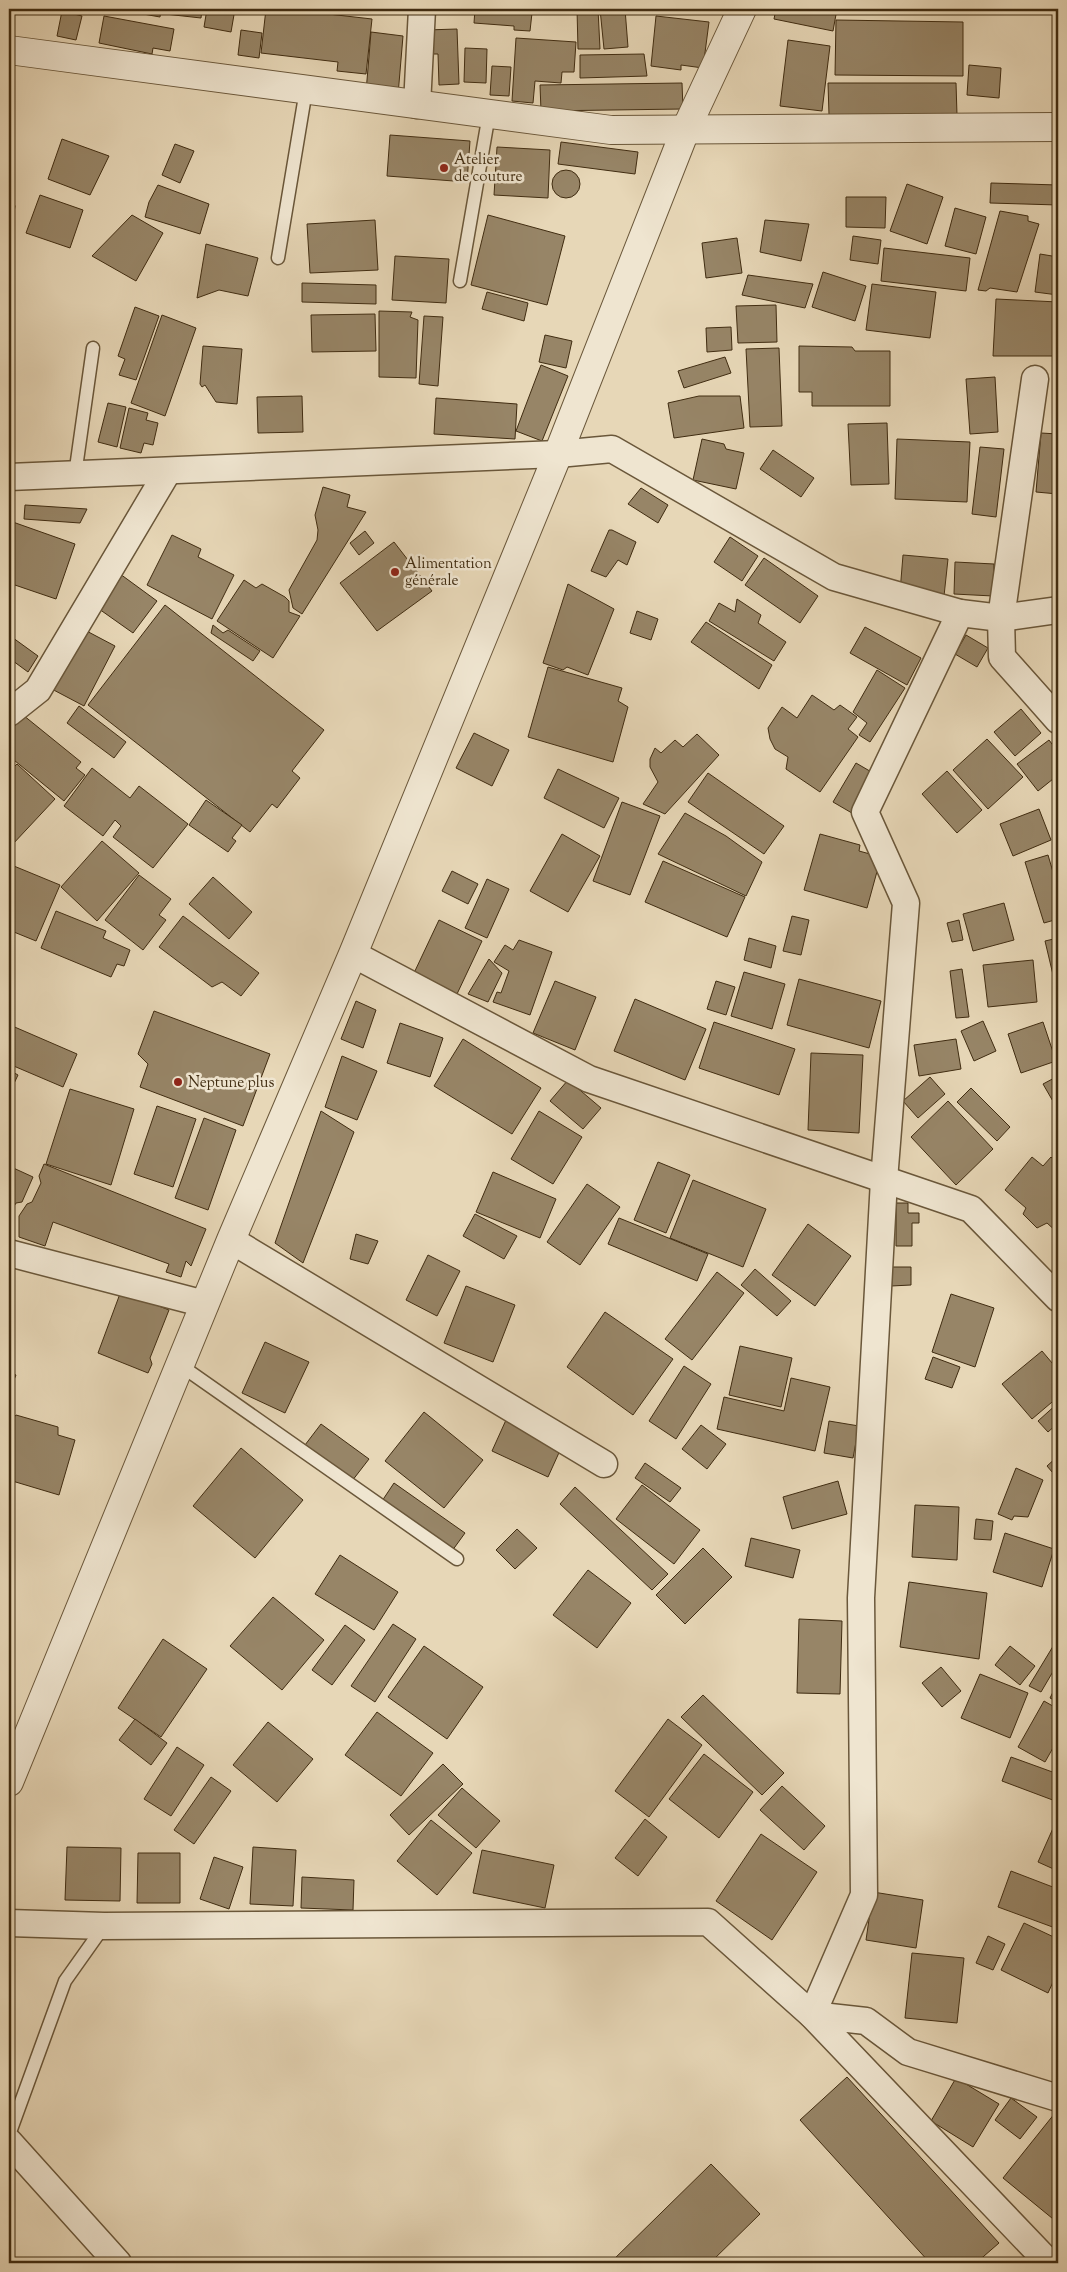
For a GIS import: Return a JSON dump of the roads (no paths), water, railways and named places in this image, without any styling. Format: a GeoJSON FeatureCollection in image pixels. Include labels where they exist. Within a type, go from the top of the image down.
{"type":"FeatureCollection","features":[{"type":"Feature","properties":{"kind":"street"},"geometry":{"type":"LineString","coordinates":[[417,105],[422,9]]}},
{"type":"Feature","properties":{"kind":"street"},"geometry":{"type":"LineString","coordinates":[[9,1782],[231,1240],[353,954],[558,454],[685,131],[742,9]]}},
{"type":"Feature","properties":{"kind":"street"},"geometry":{"type":"LineString","coordinates":[[9,50],[611,130],[1058,127]]}},
{"type":"Feature","properties":{"kind":"street"},"geometry":{"type":"LineString","coordinates":[[1035,379],[1001,618],[1002,656],[1058,720]]}},
{"type":"Feature","properties":{"kind":"street"},"geometry":{"type":"LineString","coordinates":[[9,478],[612,450],[834,577],[960,613],[1001,618],[1058,610]]}},
{"type":"Feature","properties":{"kind":"street"},"geometry":{"type":"LineString","coordinates":[[9,713],[38,690],[168,471]]}},
{"type":"Feature","properties":{"kind":"street"},"geometry":{"type":"LineString","coordinates":[[812,2015],[864,1895],[862,1598],[884,1180],[906,903],[864,812],[960,613]]}},
{"type":"Feature","properties":{"kind":"street"},"geometry":{"type":"LineString","coordinates":[[353,954],[589,1079],[971,1209],[1058,1298]]}},
{"type":"Feature","properties":{"kind":"street"},"geometry":{"type":"LineString","coordinates":[[231,1240],[604,1464]]}},
{"type":"Feature","properties":{"kind":"street"},"geometry":{"type":"LineString","coordinates":[[9,1253],[205,1304]]}},
{"type":"Feature","properties":{"kind":"street"},"geometry":{"type":"LineString","coordinates":[[9,1922],[104,1926],[708,1922],[812,2015],[1049,2263]]}},
{"type":"Feature","properties":{"kind":"street"},"geometry":{"type":"LineString","coordinates":[[812,2015],[866,2021],[908,2052],[1058,2098]]}},
{"type":"Feature","properties":{"kind":"street"},"geometry":{"type":"LineString","coordinates":[[9,2142],[118,2263]]}},
{"type":"Feature","properties":{"kind":"lane"},"geometry":{"type":"LineString","coordinates":[[278,258],[306,90]]}},
{"type":"Feature","properties":{"kind":"lane"},"geometry":{"type":"LineString","coordinates":[[460,282],[489,114]]}},
{"type":"Feature","properties":{"kind":"lane"},"geometry":{"type":"LineString","coordinates":[[75,475],[93,348]]}},
{"type":"Feature","properties":{"kind":"lane"},"geometry":{"type":"LineString","coordinates":[[180,1365],[457,1559]]}},
{"type":"Feature","properties":{"kind":"lane"},"geometry":{"type":"LineString","coordinates":[[9,2136],[65,1981],[104,1926]]}},
{"type":"Feature","properties":{"kind":"place","name":"Atelier de couture"},"geometry":{"type":"Point","coordinates":[444,168]}},
{"type":"Feature","properties":{"kind":"place","name":"Alimentation générale"},"geometry":{"type":"Point","coordinates":[395,572]}},
{"type":"Feature","properties":{"kind":"place","name":"Neptune plus"},"geometry":{"type":"Point","coordinates":[178,1082]}}]}
